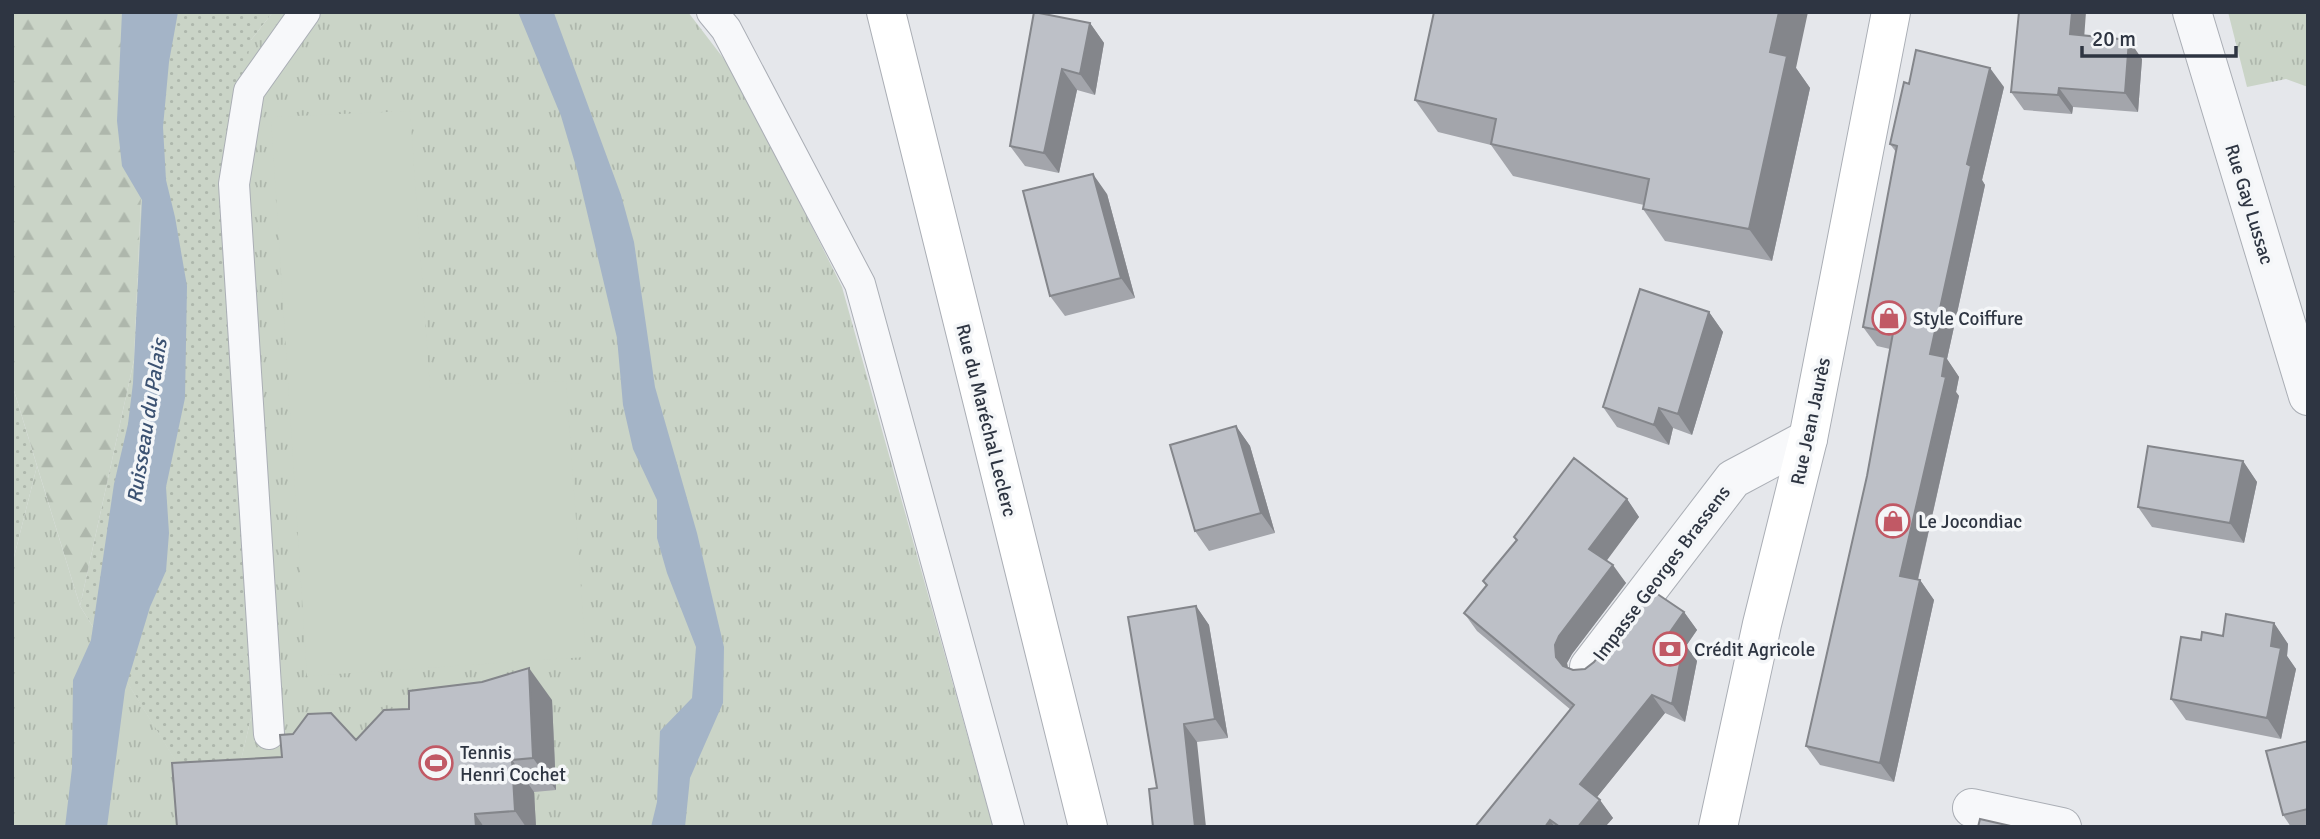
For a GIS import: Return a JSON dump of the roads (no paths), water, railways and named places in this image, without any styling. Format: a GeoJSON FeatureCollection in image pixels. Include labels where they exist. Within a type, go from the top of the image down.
{"type":"FeatureCollection","features":[{"type":"Feature","properties":{"kind":"main road","name":"Rue du Maréchal Leclerc"},"geometry":{"type":"LineString","coordinates":[[886,12],[1088,827]]}},
{"type":"Feature","properties":{"kind":"main road","name":"Rue Jean Jaurès"},"geometry":{"type":"LineString","coordinates":[[1718,827],[1762,624],[1808,439],[1891,12]]}},
{"type":"Feature","properties":{"kind":"street","name":"Rue Gay Lussac"},"geometry":{"type":"LineString","coordinates":[[2192,12],[2308,396]]}},
{"type":"Feature","properties":{"kind":"street","name":"Impasse Georges Brassens"},"geometry":{"type":"LineString","coordinates":[[1589,667],[1733,479],[1808,439]]}},
{"type":"Feature","properties":{"kind":"street"},"geometry":{"type":"LineString","coordinates":[[1972,808],[2062,827]]}},
{"type":"Feature","properties":{"kind":"lane"},"geometry":{"type":"LineString","coordinates":[[269,734],[234,184],[249,91],[305,12]]}},
{"type":"Feature","properties":{"kind":"lane"},"geometry":{"type":"LineString","coordinates":[[712,12],[726,29],[860,284],[1009,827]]}},
{"type":"Feature","properties":{"kind":"water","name":"Ruisseau du Palais"},"geometry":{"type":"Polygon","coordinates":[[[122,12],[178,12],[169,62],[163,127],[166,180],[187,286],[185,398],[166,487],[169,533],[166,571],[150,607],[125,690],[107,827],[65,827],[72,768],[73,680],[91,640],[114,484],[128,424],[133,383],[142,200],[122,166],[117,121],[122,12]]]}},
{"type":"Feature","properties":{"kind":"water"},"geometry":{"type":"Polygon","coordinates":[[[518,12],[554,13],[621,195],[634,242],[655,387],[697,533],[724,647],[723,703],[690,778],[685,827],[651,827],[657,802],[660,731],[692,698],[696,647],[667,573],[657,538],[657,500],[633,449],[623,405],[617,338],[577,170],[561,116],[518,12]]]}},
{"type":"Feature","properties":{"kind":"place","name":"Style Coiffure"},"geometry":{"type":"Point","coordinates":[1889,318]}},
{"type":"Feature","properties":{"kind":"place","name":"Le Jocondiac"},"geometry":{"type":"Point","coordinates":[1893,521]}},
{"type":"Feature","properties":{"kind":"place","name":"Crédit Agricole"},"geometry":{"type":"Point","coordinates":[1670,649]}},
{"type":"Feature","properties":{"kind":"place","name":"Tennis Henri Cochet"},"geometry":{"type":"Point","coordinates":[436,763]}}]}
